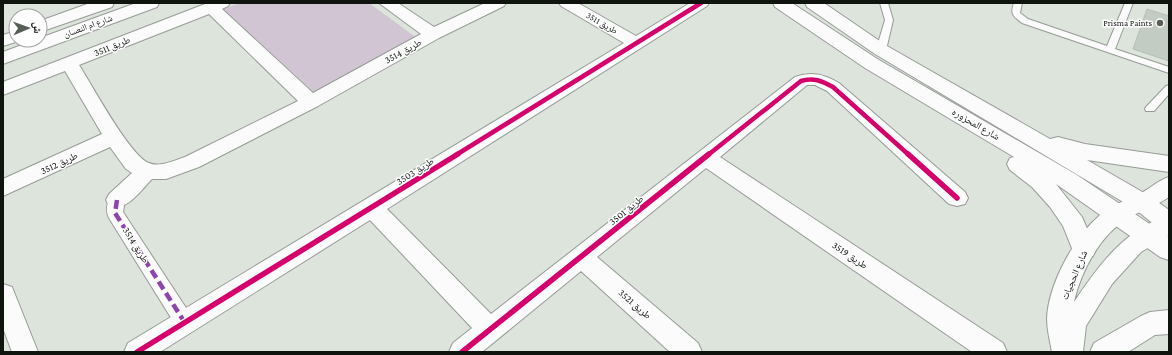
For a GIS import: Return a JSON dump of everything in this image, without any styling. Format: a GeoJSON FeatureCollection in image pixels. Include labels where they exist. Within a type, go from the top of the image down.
{"type":"FeatureCollection","features":[{"type":"Feature","properties":{"kind":"main road","name":"شارع ام النعسان"},"geometry":{"type":"LineString","coordinates":[[48,24],[106,3]]}},
{"type":"Feature","properties":{"kind":"main road","name":"شارع ام النعسان"},"geometry":{"type":"LineString","coordinates":[[3,58],[152,3]]}},
{"type":"Feature","properties":{"kind":"main road","name":"شارع المحزوره"},"geometry":{"type":"LineString","coordinates":[[781,3],[872,64],[1009,144],[1118,213],[1169,250]]}},
{"type":"Feature","properties":{"kind":"main road","name":"شارع المحزوره"},"geometry":{"type":"LineString","coordinates":[[812,3],[881,50],[1030,136],[1143,204],[1169,224]]}},
{"type":"Feature","properties":{"kind":"main road"},"geometry":{"type":"LineString","coordinates":[[958,114],[974,133],[1038,179],[1053,193],[1080,232],[1084,249]]}},
{"type":"Feature","properties":{"kind":"main road"},"geometry":{"type":"LineString","coordinates":[[1030,136],[1085,152],[1169,164]]}},
{"type":"Feature","properties":{"kind":"main road"},"geometry":{"type":"LineString","coordinates":[[1104,352],[1150,324],[1169,322]]}},
{"type":"Feature","properties":{"kind":"street","name":"طريق 3514"},"geometry":{"type":"LineString","coordinates":[[387,3],[433,34]]}},
{"type":"Feature","properties":{"kind":"street","name":"طريق 3514"},"geometry":{"type":"LineString","coordinates":[[185,323],[115,213],[115,205],[117,200],[147,172],[166,171],[192,162],[311,102],[433,34],[498,3]]}},
{"type":"Feature","properties":{"kind":"street","name":"طريق 3511"},"geometry":{"type":"LineString","coordinates":[[567,3],[636,43]]}},
{"type":"Feature","properties":{"kind":"street","name":"طريق 3503"},"geometry":{"type":"LineString","coordinates":[[137,352],[372,208],[701,3]]}},
{"type":"Feature","properties":{"kind":"street","name":"طريق 3511"},"geometry":{"type":"LineString","coordinates":[[3,89],[216,5]]}},
{"type":"Feature","properties":{"kind":"street"},"geometry":{"type":"LineString","coordinates":[[216,5],[311,102]]}},
{"type":"Feature","properties":{"kind":"street"},"geometry":{"type":"LineString","coordinates":[[69,63],[114,137],[133,164],[147,172]]}},
{"type":"Feature","properties":{"kind":"street","name":"طريق 3501"},"geometry":{"type":"LineString","coordinates":[[462,352],[706,158],[801,80],[812,78],[820,79],[833,87],[957,198]]}},
{"type":"Feature","properties":{"kind":"street","name":"طريق 3512"},"geometry":{"type":"LineString","coordinates":[[3,188],[114,137]]}},
{"type":"Feature","properties":{"kind":"street","name":"طريق 3519"},"geometry":{"type":"LineString","coordinates":[[706,158],[994,352]]}},
{"type":"Feature","properties":{"kind":"street","name":"شارع الحجيات"},"geometry":{"type":"LineString","coordinates":[[1065,352],[1059,315],[1062,298],[1084,249],[1099,230],[1118,213],[1143,204],[1161,193],[1169,185]]}},
{"type":"Feature","properties":{"kind":"street"},"geometry":{"type":"LineString","coordinates":[[372,208],[490,330]]}},
{"type":"Feature","properties":{"kind":"street"},"geometry":{"type":"LineString","coordinates":[[1071,352],[1074,324],[1104,276],[1125,253],[1148,236],[1169,224]]}},
{"type":"Feature","properties":{"kind":"street","name":"طريق 3521"},"geometry":{"type":"LineString","coordinates":[[581,257],[689,352]]}},
{"type":"Feature","properties":{"kind":"street"},"geometry":{"type":"LineString","coordinates":[[3,295],[25,352]]}},
{"type":"Feature","properties":{"kind":"lane"},"geometry":{"type":"LineString","coordinates":[[881,50],[889,20],[884,3]]}},
{"type":"Feature","properties":{"kind":"lane"},"geometry":{"type":"LineString","coordinates":[[1018,3],[1015,11],[1016,14],[1032,23],[1169,70]]}},
{"type":"Feature","properties":{"kind":"lane"},"geometry":{"type":"LineString","coordinates":[[1110,50],[1129,3]]}},
{"type":"Feature","properties":{"kind":"lane"},"geometry":{"type":"LineString","coordinates":[[1150,109],[1169,88]]}},
{"type":"Feature","properties":{"kind":"shaded area"},"geometry":{"type":"Polygon","coordinates":[[[240,3],[369,3],[421,41],[316,94],[223,9],[240,3]]]}},
{"type":"Feature","properties":{"kind":"building"},"geometry":{"type":"Polygon","coordinates":[[[1147,9],[1169,16],[1169,61],[1133,49],[1147,9]]]}},
{"type":"Feature","properties":{"kind":"marked path"},"geometry":{"type":"LineString","coordinates":[[117,200],[115,205],[115,213],[185,323]]}},
{"type":"Feature","properties":{"kind":"cycle path"},"geometry":{"type":"LineString","coordinates":[[137,352],[372,208],[701,3]]}},
{"type":"Feature","properties":{"kind":"cycle path"},"geometry":{"type":"LineString","coordinates":[[462,352],[801,81],[813,79],[825,82],[833,87],[957,198]]}},
{"type":"Feature","properties":{"kind":"place","name":"Prisma Paints"},"geometry":{"type":"Point","coordinates":[1160,23]}}]}
